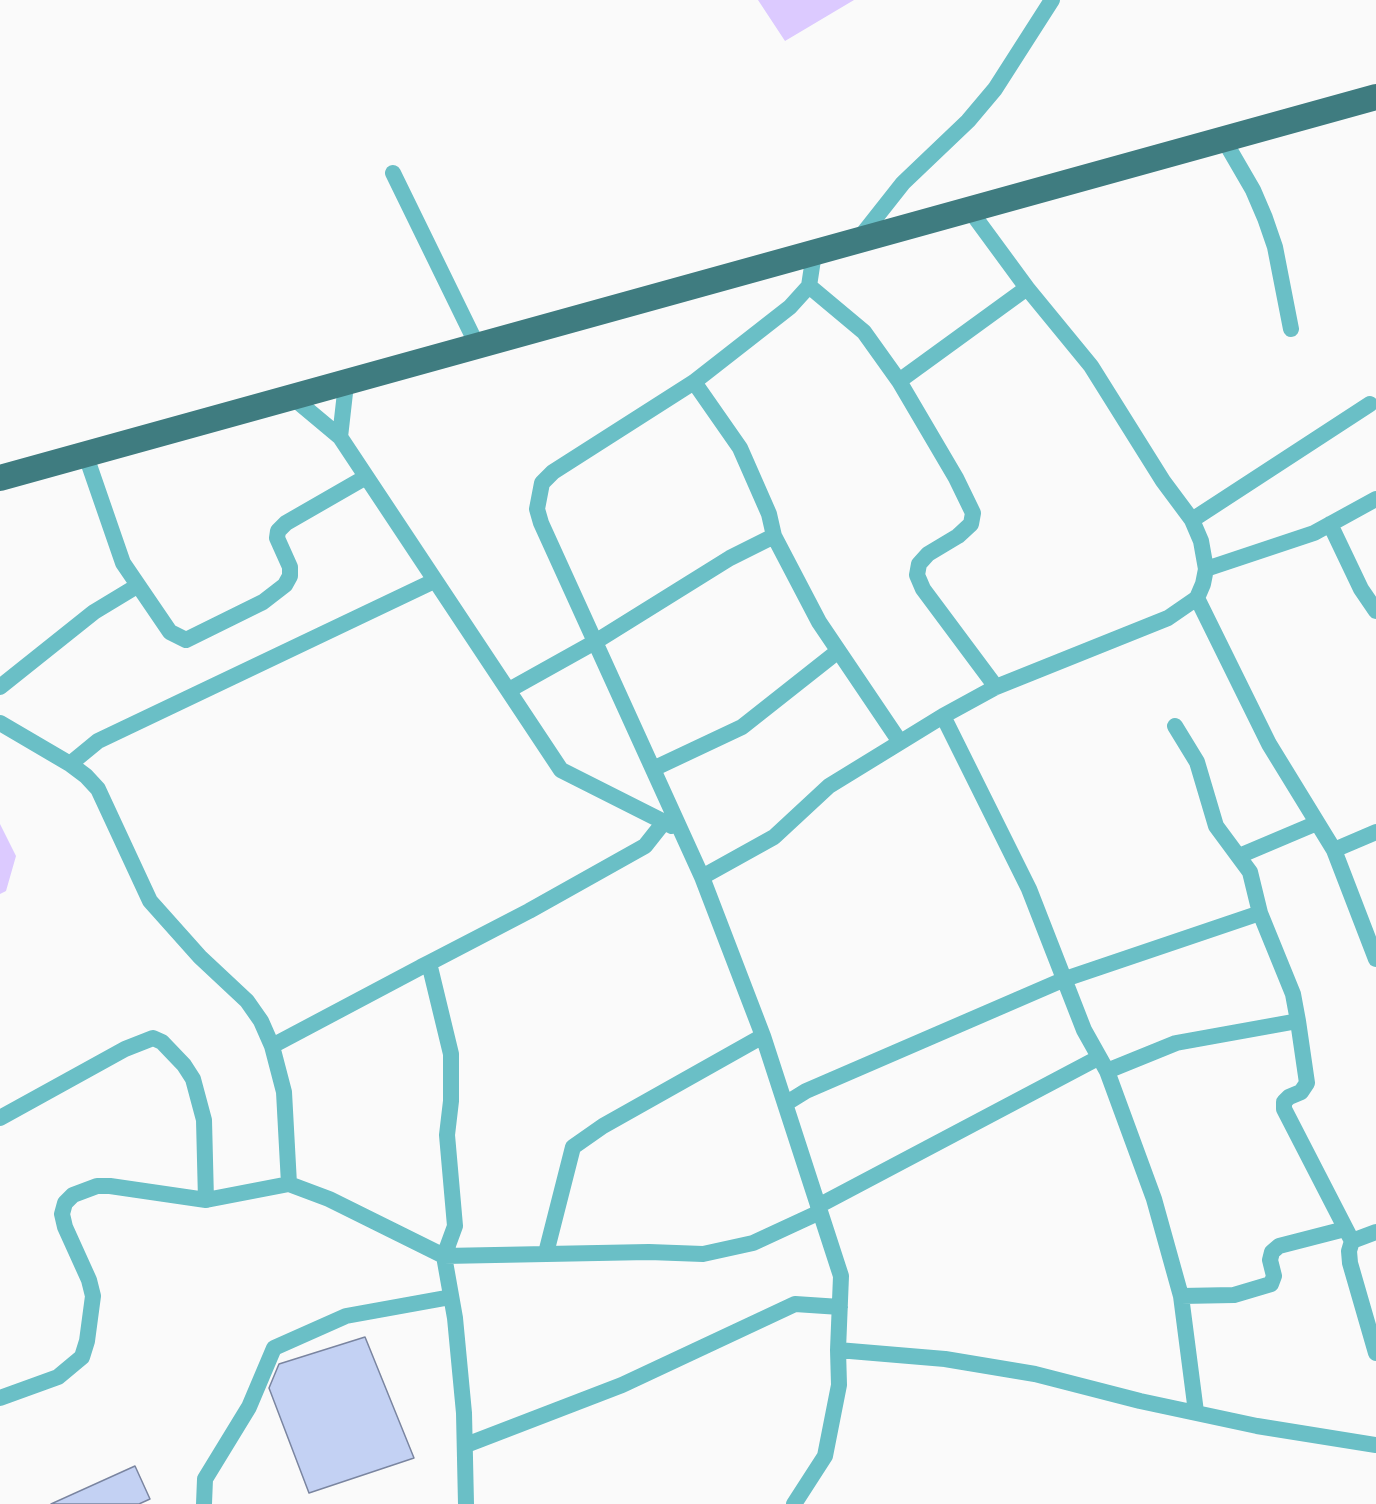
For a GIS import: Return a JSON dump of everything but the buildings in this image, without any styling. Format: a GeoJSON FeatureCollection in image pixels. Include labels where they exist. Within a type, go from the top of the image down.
{"type":"FeatureCollection","features":[{"type":"Feature","properties":{"kind":"main road"},"geometry":{"type":"LineString","coordinates":[[0,478],[1376,97]]}},
{"type":"Feature","properties":{"kind":"street"},"geometry":{"type":"LineString","coordinates":[[858,240],[903,183],[968,121],[995,89],[1052,0]]}},
{"type":"Feature","properties":{"kind":"street"},"geometry":{"type":"LineString","coordinates":[[1224,140],[1253,190],[1265,218],[1275,247],[1291,329]]}},
{"type":"Feature","properties":{"kind":"street"},"geometry":{"type":"LineString","coordinates":[[393,173],[477,345]]}},
{"type":"Feature","properties":{"kind":"street"},"geometry":{"type":"LineString","coordinates":[[702,877],[774,837],[829,786],[942,716],[996,687],[1168,618],[1197,598],[1206,569],[1201,541],[1192,520],[1163,481],[1091,366],[1027,288],[969,209]]}},
{"type":"Feature","properties":{"kind":"street"},"geometry":{"type":"LineString","coordinates":[[794,1504],[825,1456],[839,1385],[837,1350],[841,1276],[763,1036],[702,877],[655,768],[541,524],[537,509],[542,483],[553,472],[694,382],[790,307],[809,286],[814,253]]}},
{"type":"Feature","properties":{"kind":"street"},"geometry":{"type":"LineString","coordinates":[[809,286],[864,332],[898,381],[961,487],[973,513],[971,524],[958,536],[928,554],[919,564],[917,575],[923,589],[996,687]]}},
{"type":"Feature","properties":{"kind":"street"},"geometry":{"type":"LineString","coordinates":[[898,381],[1027,288]]}},
{"type":"Feature","properties":{"kind":"street"},"geometry":{"type":"LineString","coordinates":[[694,382],[743,453],[769,514],[774,536],[837,652],[900,742]]}},
{"type":"Feature","properties":{"kind":"street"},"geometry":{"type":"LineString","coordinates":[[340,437],[346,384]]}},
{"type":"Feature","properties":{"kind":"street"},"geometry":{"type":"LineString","coordinates":[[291,396],[340,437],[561,770],[681,831]]}},
{"type":"Feature","properties":{"kind":"street"},"geometry":{"type":"LineString","coordinates":[[1192,520],[1370,404]]}},
{"type":"Feature","properties":{"kind":"street"},"geometry":{"type":"LineString","coordinates":[[86,456],[116,547],[137,586],[170,632],[186,640],[263,602],[285,585],[290,576],[290,567],[277,538],[278,531],[286,523],[366,477]]}},
{"type":"Feature","properties":{"kind":"street"},"geometry":{"type":"LineString","coordinates":[[1206,569],[1273,549],[1330,524],[1376,499]]}},
{"type":"Feature","properties":{"kind":"street"},"geometry":{"type":"LineString","coordinates":[[1330,524],[1361,589],[1376,611]]}},
{"type":"Feature","properties":{"kind":"street"},"geometry":{"type":"LineString","coordinates":[[509,690],[595,642],[730,558],[774,536]]}},
{"type":"Feature","properties":{"kind":"street"},"geometry":{"type":"LineString","coordinates":[[70,764],[98,741],[434,581]]}},
{"type":"Feature","properties":{"kind":"street"},"geometry":{"type":"LineString","coordinates":[[0,687],[94,612],[137,586]]}},
{"type":"Feature","properties":{"kind":"street"},"geometry":{"type":"LineString","coordinates":[[1197,598],[1269,744],[1334,850],[1376,959]]}},
{"type":"Feature","properties":{"kind":"street"},"geometry":{"type":"LineString","coordinates":[[655,768],[742,727],[837,652]]}},
{"type":"Feature","properties":{"kind":"street"},"geometry":{"type":"LineString","coordinates":[[942,716],[1029,889],[1065,979],[1103,1064],[1154,1199],[1181,1296],[1196,1413]]}},
{"type":"Feature","properties":{"kind":"street"},"geometry":{"type":"LineString","coordinates":[[0,723],[70,764],[98,789],[150,901],[200,957],[248,1001],[261,1021],[272,1046],[284,1092],[289,1184]]}},
{"type":"Feature","properties":{"kind":"street"},"geometry":{"type":"LineString","coordinates":[[1175,726],[1197,762],[1216,826],[1250,872],[1260,913],[1287,975],[1298,1021],[1307,1083],[1301,1092],[1288,1097],[1284,1102],[1284,1109],[1349,1235],[1350,1263],[1376,1353]]}},
{"type":"Feature","properties":{"kind":"street"},"geometry":{"type":"LineString","coordinates":[[272,1046],[530,911],[645,846],[664,822]]}},
{"type":"Feature","properties":{"kind":"street"},"geometry":{"type":"LineString","coordinates":[[1239,856],[1317,823]]}},
{"type":"Feature","properties":{"kind":"street"},"geometry":{"type":"LineString","coordinates":[[1334,850],[1376,832]]}},
{"type":"Feature","properties":{"kind":"street"},"geometry":{"type":"LineString","coordinates":[[785,1104],[806,1091],[1065,979],[1260,913]]}},
{"type":"Feature","properties":{"kind":"street"},"geometry":{"type":"LineString","coordinates":[[429,963],[451,1054],[451,1101],[447,1135],[455,1226],[444,1256],[451,1297],[466,1445],[466,1504]]}},
{"type":"Feature","properties":{"kind":"street"},"geometry":{"type":"LineString","coordinates":[[820,1212],[818,1206],[1103,1064],[1176,1043],[1298,1021]]}},
{"type":"Feature","properties":{"kind":"street"},"geometry":{"type":"LineString","coordinates":[[546,1253],[573,1147],[603,1126],[763,1036]]}},
{"type":"Feature","properties":{"kind":"street"},"geometry":{"type":"LineString","coordinates":[[0,1118],[142,1040],[153,1038],[162,1042],[184,1065],[193,1079],[199,1097],[204,1120],[207,1200]]}},
{"type":"Feature","properties":{"kind":"street"},"geometry":{"type":"LineString","coordinates":[[0,1398],[58,1377],[82,1357],[87,1341],[93,1296],[89,1280],[65,1227],[62,1214],[65,1203],[73,1195],[97,1186],[207,1200],[289,1184],[329,1199],[444,1256],[546,1253],[704,1254],[753,1243],[820,1212]]}},
{"type":"Feature","properties":{"kind":"street"},"geometry":{"type":"LineString","coordinates":[[1181,1296],[1234,1295],[1261,1288],[1271,1284],[1274,1276],[1270,1260],[1272,1252],[1279,1246],[1376,1232]]}},
{"type":"Feature","properties":{"kind":"street"},"geometry":{"type":"LineString","coordinates":[[204,1504],[205,1479],[249,1407],[274,1348],[346,1316],[451,1297]]}},
{"type":"Feature","properties":{"kind":"street"},"geometry":{"type":"LineString","coordinates":[[466,1445],[622,1385],[795,1304],[840,1307]]}},
{"type":"Feature","properties":{"kind":"street"},"geometry":{"type":"LineString","coordinates":[[837,1350],[945,1359],[1024,1372],[1196,1413],[1376,1445]]}},
{"type":"Feature","properties":{"kind":"shaded area"},"geometry":{"type":"Polygon","coordinates":[[[758,0],[854,0],[785,41],[758,0]]]}},
{"type":"Feature","properties":{"kind":"shaded area"},"geometry":{"type":"Polygon","coordinates":[[[0,824],[16,856],[6,891],[0,894],[0,824]]]}}]}
